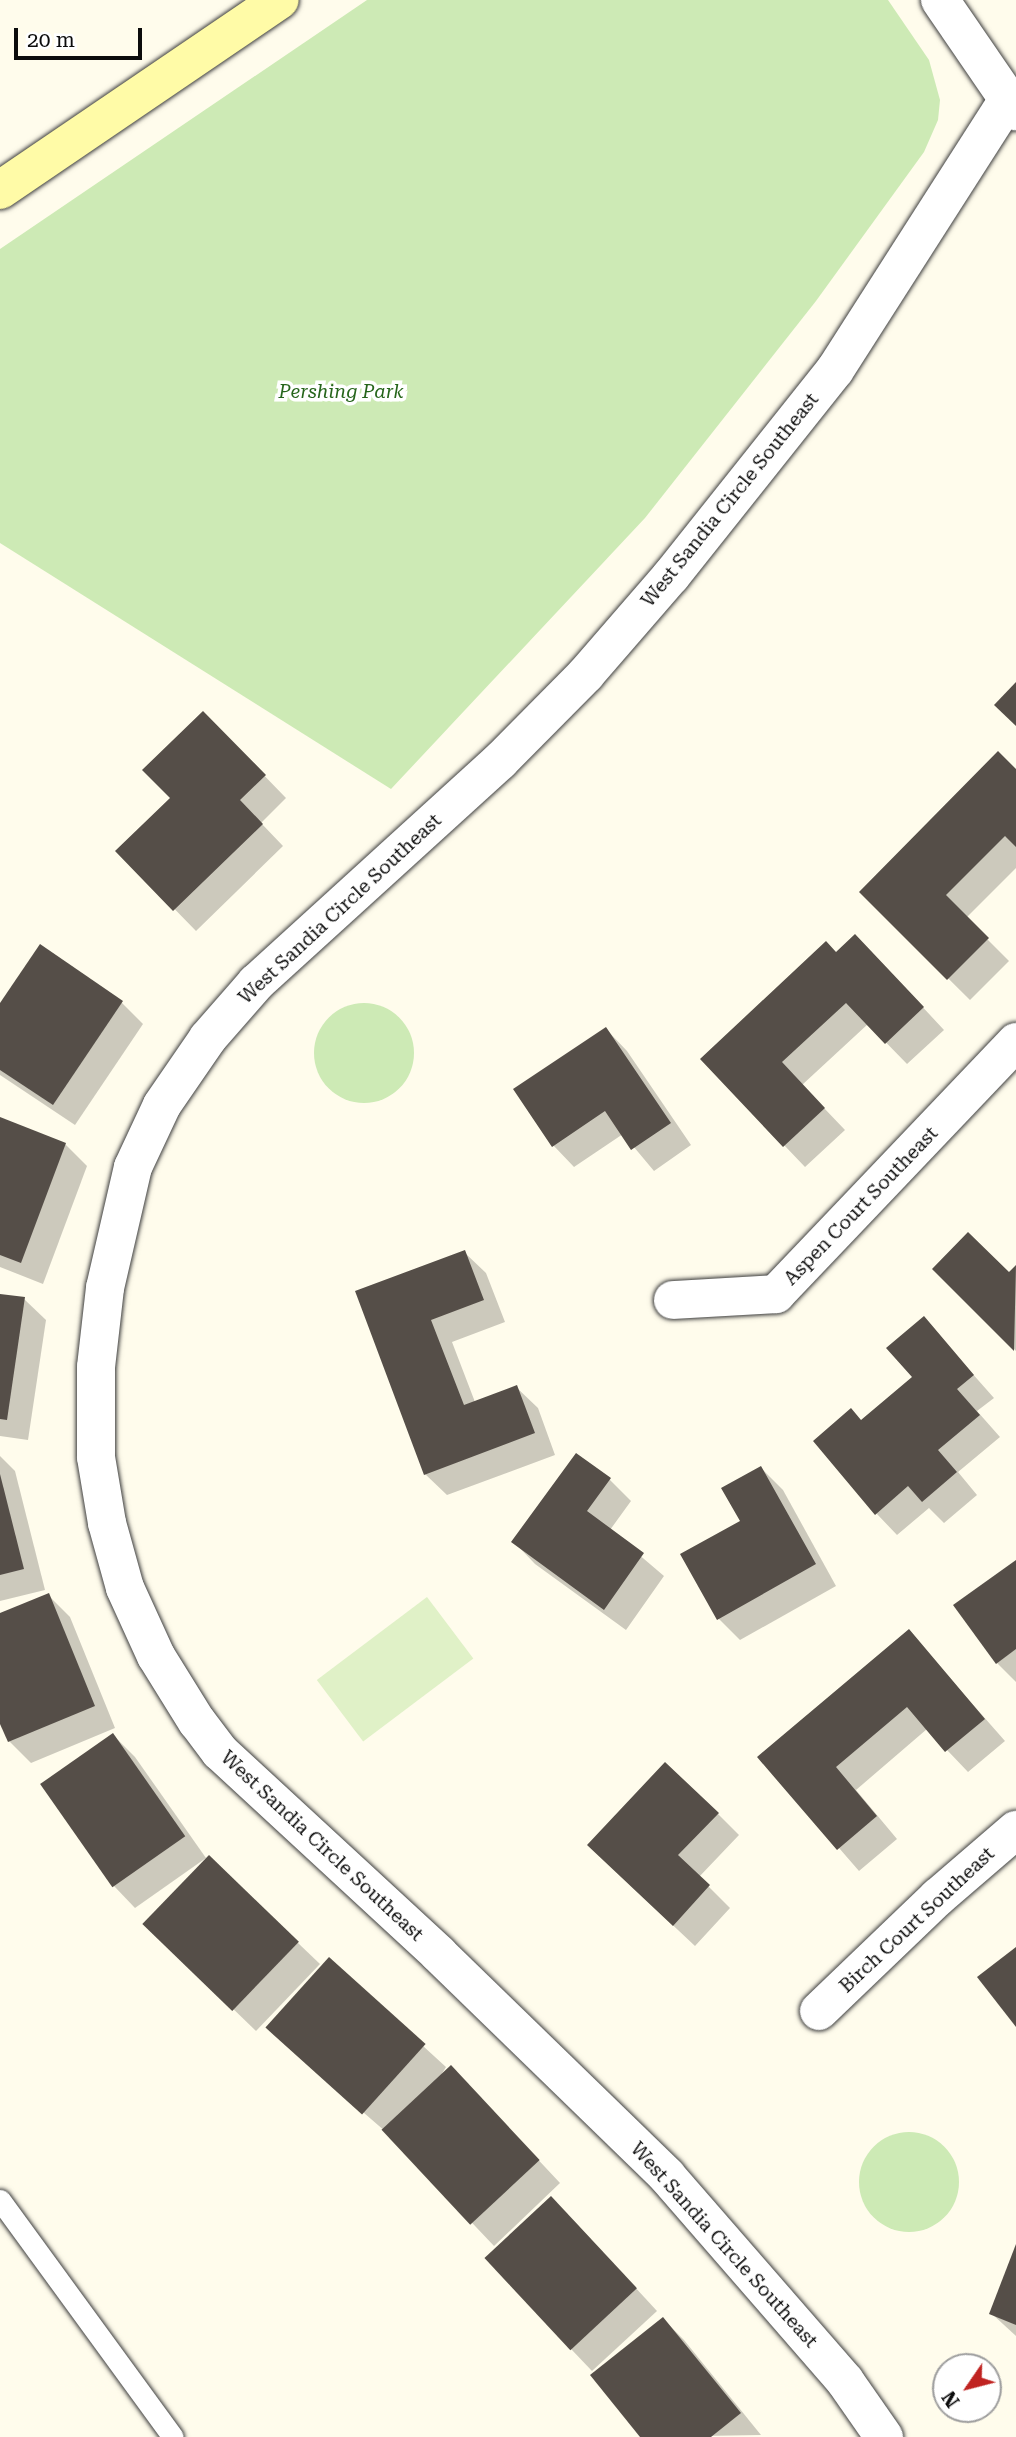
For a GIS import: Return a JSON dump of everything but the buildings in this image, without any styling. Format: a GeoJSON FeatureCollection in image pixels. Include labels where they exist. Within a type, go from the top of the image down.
{"type":"FeatureCollection","features":[{"type":"Feature","properties":{"kind":"main road"},"geometry":{"type":"LineString","coordinates":[[0,190],[280,0]]}},
{"type":"Feature","properties":{"kind":"street"},"geometry":{"type":"LineString","coordinates":[[940,0],[1012,105]]}},
{"type":"Feature","properties":{"kind":"street","name":"West Sandia Circle Southeast"},"geometry":{"type":"LineString","coordinates":[[884,2437],[845,2381],[667,2176],[439,1954],[219,1752],[156,1656],[125,1588],[107,1523],[96,1457],[96,1367],[109,1265],[133,1167],[162,1105],[208,1038],[256,983],[500,761],[586,674],[671,576],[835,370],[1012,105]]}},
{"type":"Feature","properties":{"kind":"street","name":"Aspen Court Southeast"},"geometry":{"type":"LineString","coordinates":[[673,1300],[776,1294],[1016,1042]]}},
{"type":"Feature","properties":{"kind":"street","name":"Birch Court Southeast"},"geometry":{"type":"LineString","coordinates":[[819,2011],[938,1897],[1016,1830]]}},
{"type":"Feature","properties":{"kind":"lane"},"geometry":{"type":"LineString","coordinates":[[0,2200],[173,2437]]}},
{"type":"Feature","properties":{"kind":"green space","name":"Pershing Park"},"geometry":{"type":"Polygon","coordinates":[[[367,0],[888,0],[929,60],[940,100],[938,120],[924,152],[816,301],[645,518],[391,789],[0,543],[0,249],[367,0]]]}},
{"type":"Feature","properties":{"kind":"green space"},"geometry":{"type":"Polygon","coordinates":[[[364,1003],[383,1006],[400,1017],[411,1034],[414,1053],[411,1072],[400,1089],[383,1100],[364,1103],[345,1100],[328,1089],[317,1072],[314,1053],[317,1034],[328,1017],[345,1006],[364,1003]]]}},
{"type":"Feature","properties":{"kind":"green space"},"geometry":{"type":"Polygon","coordinates":[[[427,1597],[473,1658],[363,1742],[317,1680],[427,1597]]]}},
{"type":"Feature","properties":{"kind":"green space"},"geometry":{"type":"Polygon","coordinates":[[[909,2132],[928,2135],[945,2146],[956,2163],[959,2182],[956,2201],[945,2218],[928,2229],[909,2232],[890,2229],[873,2218],[862,2201],[859,2182],[862,2163],[873,2146],[890,2135],[909,2132]]]}}]}
